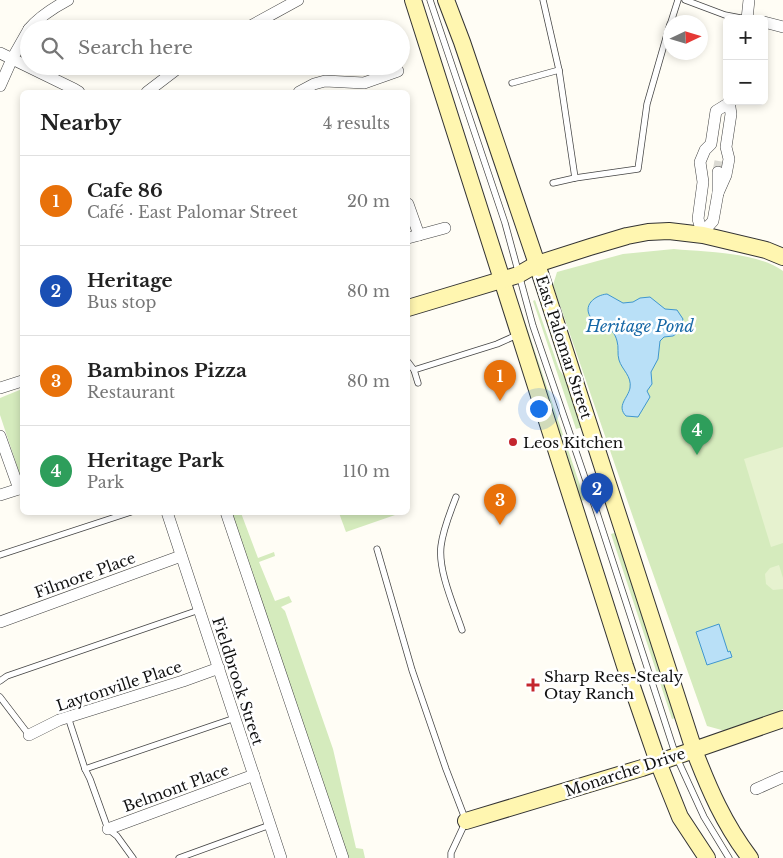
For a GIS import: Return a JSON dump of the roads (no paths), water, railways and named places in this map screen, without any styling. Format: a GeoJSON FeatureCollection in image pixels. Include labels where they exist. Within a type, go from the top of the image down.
{"type":"FeatureCollection","features":[{"type":"Feature","properties":{"kind":"main road"},"geometry":{"type":"LineString","coordinates":[[413,0],[625,666],[658,762],[680,817],[707,858]]}},
{"type":"Feature","properties":{"kind":"main road","name":"East Palomar Street"},"geometry":{"type":"LineString","coordinates":[[446,0],[537,264],[694,750],[728,828],[750,858]]}},
{"type":"Feature","properties":{"kind":"main road"},"geometry":{"type":"LineString","coordinates":[[410,307],[518,275],[537,264],[627,236],[669,231],[703,234],[758,247],[783,257]]}},
{"type":"Feature","properties":{"kind":"main road","name":"Monarche Drive"},"geometry":{"type":"LineString","coordinates":[[466,821],[658,762],[783,719]]}},
{"type":"Feature","properties":{"kind":"street"},"geometry":{"type":"LineString","coordinates":[[37,20],[51,9],[68,0]]}},
{"type":"Feature","properties":{"kind":"street"},"geometry":{"type":"LineString","coordinates":[[261,20],[298,0]]}},
{"type":"Feature","properties":{"kind":"street"},"geometry":{"type":"LineString","coordinates":[[747,15],[749,0]]}},
{"type":"Feature","properties":{"kind":"street"},"geometry":{"type":"LineString","coordinates":[[768,23],[783,27]]}},
{"type":"Feature","properties":{"kind":"street"},"geometry":{"type":"LineString","coordinates":[[0,86],[20,45]]}},
{"type":"Feature","properties":{"kind":"street"},"geometry":{"type":"LineString","coordinates":[[0,53],[20,63]]}},
{"type":"Feature","properties":{"kind":"street"},"geometry":{"type":"LineString","coordinates":[[44,75],[74,90]]}},
{"type":"Feature","properties":{"kind":"street"},"geometry":{"type":"LineString","coordinates":[[150,90],[169,75]]}},
{"type":"Feature","properties":{"kind":"street"},"geometry":{"type":"LineString","coordinates":[[303,90],[325,81],[366,88],[390,75]]}},
{"type":"Feature","properties":{"kind":"street"},"geometry":{"type":"LineString","coordinates":[[703,234],[698,219],[703,182],[700,169],[702,157],[711,144],[716,111],[725,105]]}},
{"type":"Feature","properties":{"kind":"street"},"geometry":{"type":"LineString","coordinates":[[703,234],[714,221],[718,177],[726,147],[731,114],[730,105]]}},
{"type":"Feature","properties":{"kind":"street"},"geometry":{"type":"LineString","coordinates":[[718,177],[726,175],[729,159],[726,147]]}},
{"type":"Feature","properties":{"kind":"street"},"geometry":{"type":"LineString","coordinates":[[410,219],[413,237],[445,228]]}},
{"type":"Feature","properties":{"kind":"street"},"geometry":{"type":"LineString","coordinates":[[0,388],[20,382]]}},
{"type":"Feature","properties":{"kind":"street"},"geometry":{"type":"LineString","coordinates":[[0,436],[20,486]]}},
{"type":"Feature","properties":{"kind":"street"},"geometry":{"type":"LineString","coordinates":[[0,495],[20,488]]}},
{"type":"Feature","properties":{"kind":"street","name":"Fieldbrook Street"},"geometry":{"type":"LineString","coordinates":[[168,515],[281,858]]}},
{"type":"Feature","properties":{"kind":"street"},"geometry":{"type":"LineString","coordinates":[[227,515],[343,858]]}},
{"type":"Feature","properties":{"kind":"street","name":"Filmore Place"},"geometry":{"type":"LineString","coordinates":[[0,622],[181,556]]}},
{"type":"Feature","properties":{"kind":"street","name":"Laytonville Place"},"geometry":{"type":"LineString","coordinates":[[29,735],[68,717],[219,668]]}},
{"type":"Feature","properties":{"kind":"street","name":"Belmont Place"},"geometry":{"type":"LineString","coordinates":[[108,829],[254,775]]}},
{"type":"Feature","properties":{"kind":"street"},"geometry":{"type":"LineString","coordinates":[[756,789],[781,781]]}},
{"type":"Feature","properties":{"kind":"lane"},"geometry":{"type":"LineString","coordinates":[[430,0],[504,223],[533,326],[597,512],[676,756],[704,817],[729,858]]}},
{"type":"Feature","properties":{"kind":"lane"},"geometry":{"type":"LineString","coordinates":[[543,0],[559,70],[575,178]]}},
{"type":"Feature","properties":{"kind":"lane"},"geometry":{"type":"LineString","coordinates":[[673,15],[678,0]]}},
{"type":"Feature","properties":{"kind":"lane"},"geometry":{"type":"LineString","coordinates":[[684,0],[725,15]]}},
{"type":"Feature","properties":{"kind":"lane"},"geometry":{"type":"LineString","coordinates":[[553,184],[575,178],[638,168],[648,104],[663,51]]}},
{"type":"Feature","properties":{"kind":"lane"},"geometry":{"type":"LineString","coordinates":[[512,83],[559,70]]}},
{"type":"Feature","properties":{"kind":"lane"},"geometry":{"type":"LineString","coordinates":[[711,144],[726,147]]}},
{"type":"Feature","properties":{"kind":"lane"},"geometry":{"type":"LineString","coordinates":[[703,182],[718,177]]}},
{"type":"Feature","properties":{"kind":"lane"},"geometry":{"type":"LineString","coordinates":[[414,370],[497,344],[519,334]]}},
{"type":"Feature","properties":{"kind":"lane"},"geometry":{"type":"LineString","coordinates":[[410,365],[414,370],[418,383]]}},
{"type":"Feature","properties":{"kind":"lane"},"geometry":{"type":"LineString","coordinates":[[456,497],[444,529],[440,549],[443,573],[462,630]]}},
{"type":"Feature","properties":{"kind":"lane"},"geometry":{"type":"LineString","coordinates":[[0,555],[122,515]]}},
{"type":"Feature","properties":{"kind":"lane"},"geometry":{"type":"LineString","coordinates":[[377,549],[412,670],[466,821],[451,853],[451,858]]}},
{"type":"Feature","properties":{"kind":"lane"},"geometry":{"type":"LineString","coordinates":[[0,681],[7,676],[199,610]]}},
{"type":"Feature","properties":{"kind":"lane"},"geometry":{"type":"LineString","coordinates":[[0,697],[29,735]]}},
{"type":"Feature","properties":{"kind":"lane"},"geometry":{"type":"LineString","coordinates":[[68,717],[84,769],[90,779],[108,829],[133,858]]}},
{"type":"Feature","properties":{"kind":"lane"},"geometry":{"type":"LineString","coordinates":[[84,769],[235,718]]}},
{"type":"Feature","properties":{"kind":"lane"},"geometry":{"type":"LineString","coordinates":[[179,858],[270,825]]}},
{"type":"Feature","properties":{"kind":"water","name":"Heritage Pond"},"geometry":{"type":"Polygon","coordinates":[[[607,294],[623,303],[650,297],[665,309],[677,310],[683,319],[679,332],[673,336],[664,337],[660,341],[658,359],[651,372],[652,384],[647,391],[650,397],[638,417],[626,416],[622,409],[630,384],[619,360],[618,343],[615,336],[610,329],[595,322],[589,314],[588,310],[591,302],[598,296],[607,294]]]}},
{"type":"Feature","properties":{"kind":"water"},"geometry":{"type":"Polygon","coordinates":[[[719,624],[728,652],[730,651],[732,657],[707,665],[696,632],[719,624]]]}},
{"type":"Feature","properties":{"kind":"tunnel"},"geometry":{"type":"LineString","coordinates":[[718,172],[720,161]]}},
{"type":"Feature","properties":{"kind":"place","name":"Cafe 86"},"geometry":{"type":"Point","coordinates":[500,401]}},
{"type":"Feature","properties":{"kind":"place","name":"Leos Kitchen"},"geometry":{"type":"Point","coordinates":[513,442]}},
{"type":"Feature","properties":{"kind":"place","name":"Heritage Park"},"geometry":{"type":"Point","coordinates":[697,455]}},
{"type":"Feature","properties":{"kind":"place","name":"Heritage"},"geometry":{"type":"Point","coordinates":[597,514]}},
{"type":"Feature","properties":{"kind":"place","name":"Bambinos Pizza"},"geometry":{"type":"Point","coordinates":[500,525]}},
{"type":"Feature","properties":{"kind":"place","name":"Sharp Rees-Stealy Otay Ranch"},"geometry":{"type":"Point","coordinates":[533,685]}}]}
